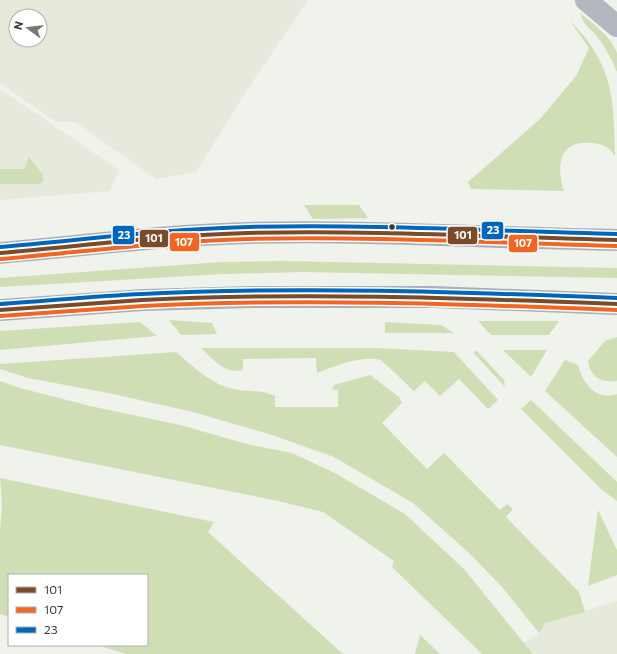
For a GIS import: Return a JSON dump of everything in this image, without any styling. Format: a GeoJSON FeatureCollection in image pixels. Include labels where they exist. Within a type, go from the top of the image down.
{"type":"FeatureCollection","features":[{"type":"Feature","properties":{"kind":"main road"},"geometry":{"type":"LineString","coordinates":[[0,253],[181,236],[249,233],[354,233],[607,240]]}},
{"type":"Feature","properties":{"kind":"main road"},"geometry":{"type":"LineString","coordinates":[[0,310],[144,300],[251,297],[433,297],[606,304]]}},
{"type":"Feature","properties":{"kind":"street"},"geometry":{"type":"LineString","coordinates":[[586,0],[617,26]]}},
{"type":"Feature","properties":{"kind":"shaded area"},"geometry":{"type":"Polygon","coordinates":[[[0,0],[308,0],[247,90],[196,172],[156,179],[75,122],[56,122],[0,83],[0,0]]]}},
{"type":"Feature","properties":{"kind":"shaded area"},"geometry":{"type":"Polygon","coordinates":[[[0,89],[119,170],[110,191],[0,200],[0,89]]]}},
{"type":"Feature","properties":{"kind":"shaded area"},"geometry":{"type":"Polygon","coordinates":[[[617,601],[617,654],[533,654],[524,643],[539,633],[545,623],[617,601]]]}},
{"type":"Feature","properties":{"kind":"green space"},"geometry":{"type":"Polygon","coordinates":[[[580,13],[601,30],[614,47],[617,53],[617,72],[604,46],[582,19],[580,13]]]}},
{"type":"Feature","properties":{"kind":"green space"},"geometry":{"type":"Polygon","coordinates":[[[570,21],[595,52],[603,67],[608,82],[614,116],[615,156],[605,146],[591,143],[580,143],[566,150],[562,156],[560,173],[564,191],[471,189],[468,182],[540,119],[576,76],[589,48],[570,21]]]}},
{"type":"Feature","properties":{"kind":"green space"},"geometry":{"type":"Polygon","coordinates":[[[29,157],[43,175],[43,181],[40,184],[0,184],[0,169],[24,169],[29,157]]]}},
{"type":"Feature","properties":{"kind":"green space"},"geometry":{"type":"Polygon","coordinates":[[[304,205],[359,205],[368,218],[313,219],[304,205]]]}},
{"type":"Feature","properties":{"kind":"green space"},"geometry":{"type":"Polygon","coordinates":[[[283,261],[617,268],[617,278],[304,272],[223,274],[0,287],[0,278],[221,262],[283,261]]]}},
{"type":"Feature","properties":{"kind":"green space"},"geometry":{"type":"Polygon","coordinates":[[[169,320],[212,323],[217,334],[181,335],[169,320]]]}},
{"type":"Feature","properties":{"kind":"green space"},"geometry":{"type":"Polygon","coordinates":[[[478,321],[559,321],[549,335],[491,335],[478,321]]]}},
{"type":"Feature","properties":{"kind":"green space"},"geometry":{"type":"Polygon","coordinates":[[[140,322],[157,336],[0,350],[0,331],[140,322]]]}},
{"type":"Feature","properties":{"kind":"green space"},"geometry":{"type":"Polygon","coordinates":[[[385,322],[441,325],[454,333],[385,333],[385,322]]]}},
{"type":"Feature","properties":{"kind":"green space"},"geometry":{"type":"Polygon","coordinates":[[[617,337],[617,381],[601,380],[591,371],[588,361],[605,341],[617,337]]]}},
{"type":"Feature","properties":{"kind":"green space"},"geometry":{"type":"Polygon","coordinates":[[[201,348],[376,348],[454,352],[498,400],[488,409],[459,379],[440,396],[425,381],[414,391],[381,360],[357,360],[340,364],[317,373],[316,358],[243,359],[243,370],[236,371],[220,365],[201,348]]]}},
{"type":"Feature","properties":{"kind":"green space"},"geometry":{"type":"Polygon","coordinates":[[[503,350],[547,350],[531,377],[503,350]]]}},
{"type":"Feature","properties":{"kind":"green space"},"geometry":{"type":"Polygon","coordinates":[[[477,351],[504,380],[505,387],[473,352],[477,351]]]}},
{"type":"Feature","properties":{"kind":"green space"},"geometry":{"type":"Polygon","coordinates":[[[176,352],[201,373],[222,386],[263,392],[275,396],[275,407],[338,407],[338,390],[332,390],[334,385],[370,375],[399,397],[402,403],[382,423],[427,469],[444,453],[500,510],[507,504],[513,509],[506,517],[579,592],[585,612],[545,623],[539,633],[502,587],[469,553],[413,503],[334,457],[269,434],[193,412],[113,394],[28,378],[0,369],[0,364],[176,352]]]}},
{"type":"Feature","properties":{"kind":"green space"},"geometry":{"type":"Polygon","coordinates":[[[565,360],[578,365],[583,378],[596,393],[609,396],[617,394],[617,457],[545,391],[565,360]]]}},
{"type":"Feature","properties":{"kind":"green space"},"geometry":{"type":"Polygon","coordinates":[[[0,381],[20,388],[90,406],[180,425],[251,445],[292,453],[335,473],[405,514],[464,569],[533,654],[482,654],[392,567],[394,561],[323,512],[278,501],[0,445],[0,381]]]}},
{"type":"Feature","properties":{"kind":"green space"},"geometry":{"type":"Polygon","coordinates":[[[531,400],[617,482],[617,501],[601,489],[521,409],[531,400]]]}},
{"type":"Feature","properties":{"kind":"green space"},"geometry":{"type":"Polygon","coordinates":[[[0,478],[214,522],[208,532],[343,654],[126,654],[100,646],[148,646],[148,574],[8,574],[8,617],[0,614],[0,530],[2,505],[0,478]]]}},
{"type":"Feature","properties":{"kind":"green space"},"geometry":{"type":"Polygon","coordinates":[[[598,510],[617,550],[617,575],[588,586],[598,510]]]}},
{"type":"Feature","properties":{"kind":"green space"},"geometry":{"type":"Polygon","coordinates":[[[420,635],[440,654],[415,654],[420,635]]]}},
{"type":"Feature","properties":{"kind":"transit line","name":"23"},"geometry":{"type":"LineString","coordinates":[[0,247],[155,232],[217,228],[294,226],[386,227],[617,234]]}},
{"type":"Feature","properties":{"kind":"transit line","name":"101"},"geometry":{"type":"LineString","coordinates":[[0,253],[155,238],[217,234],[294,232],[386,233],[617,240]]}},
{"type":"Feature","properties":{"kind":"transit line","name":"107"},"geometry":{"type":"LineString","coordinates":[[1,259],[155,244],[217,240],[294,238],[386,239],[617,246]]}},
{"type":"Feature","properties":{"kind":"transit line","name":"23"},"geometry":{"type":"LineString","coordinates":[[0,304],[124,295],[261,290],[439,292],[617,298]]}},
{"type":"Feature","properties":{"kind":"transit line","name":"101"},"geometry":{"type":"LineString","coordinates":[[0,310],[142,300],[261,296],[439,298],[617,304]]}},
{"type":"Feature","properties":{"kind":"transit line","name":"107"},"geometry":{"type":"LineString","coordinates":[[0,316],[143,306],[261,302],[439,304],[617,310]]}}]}
